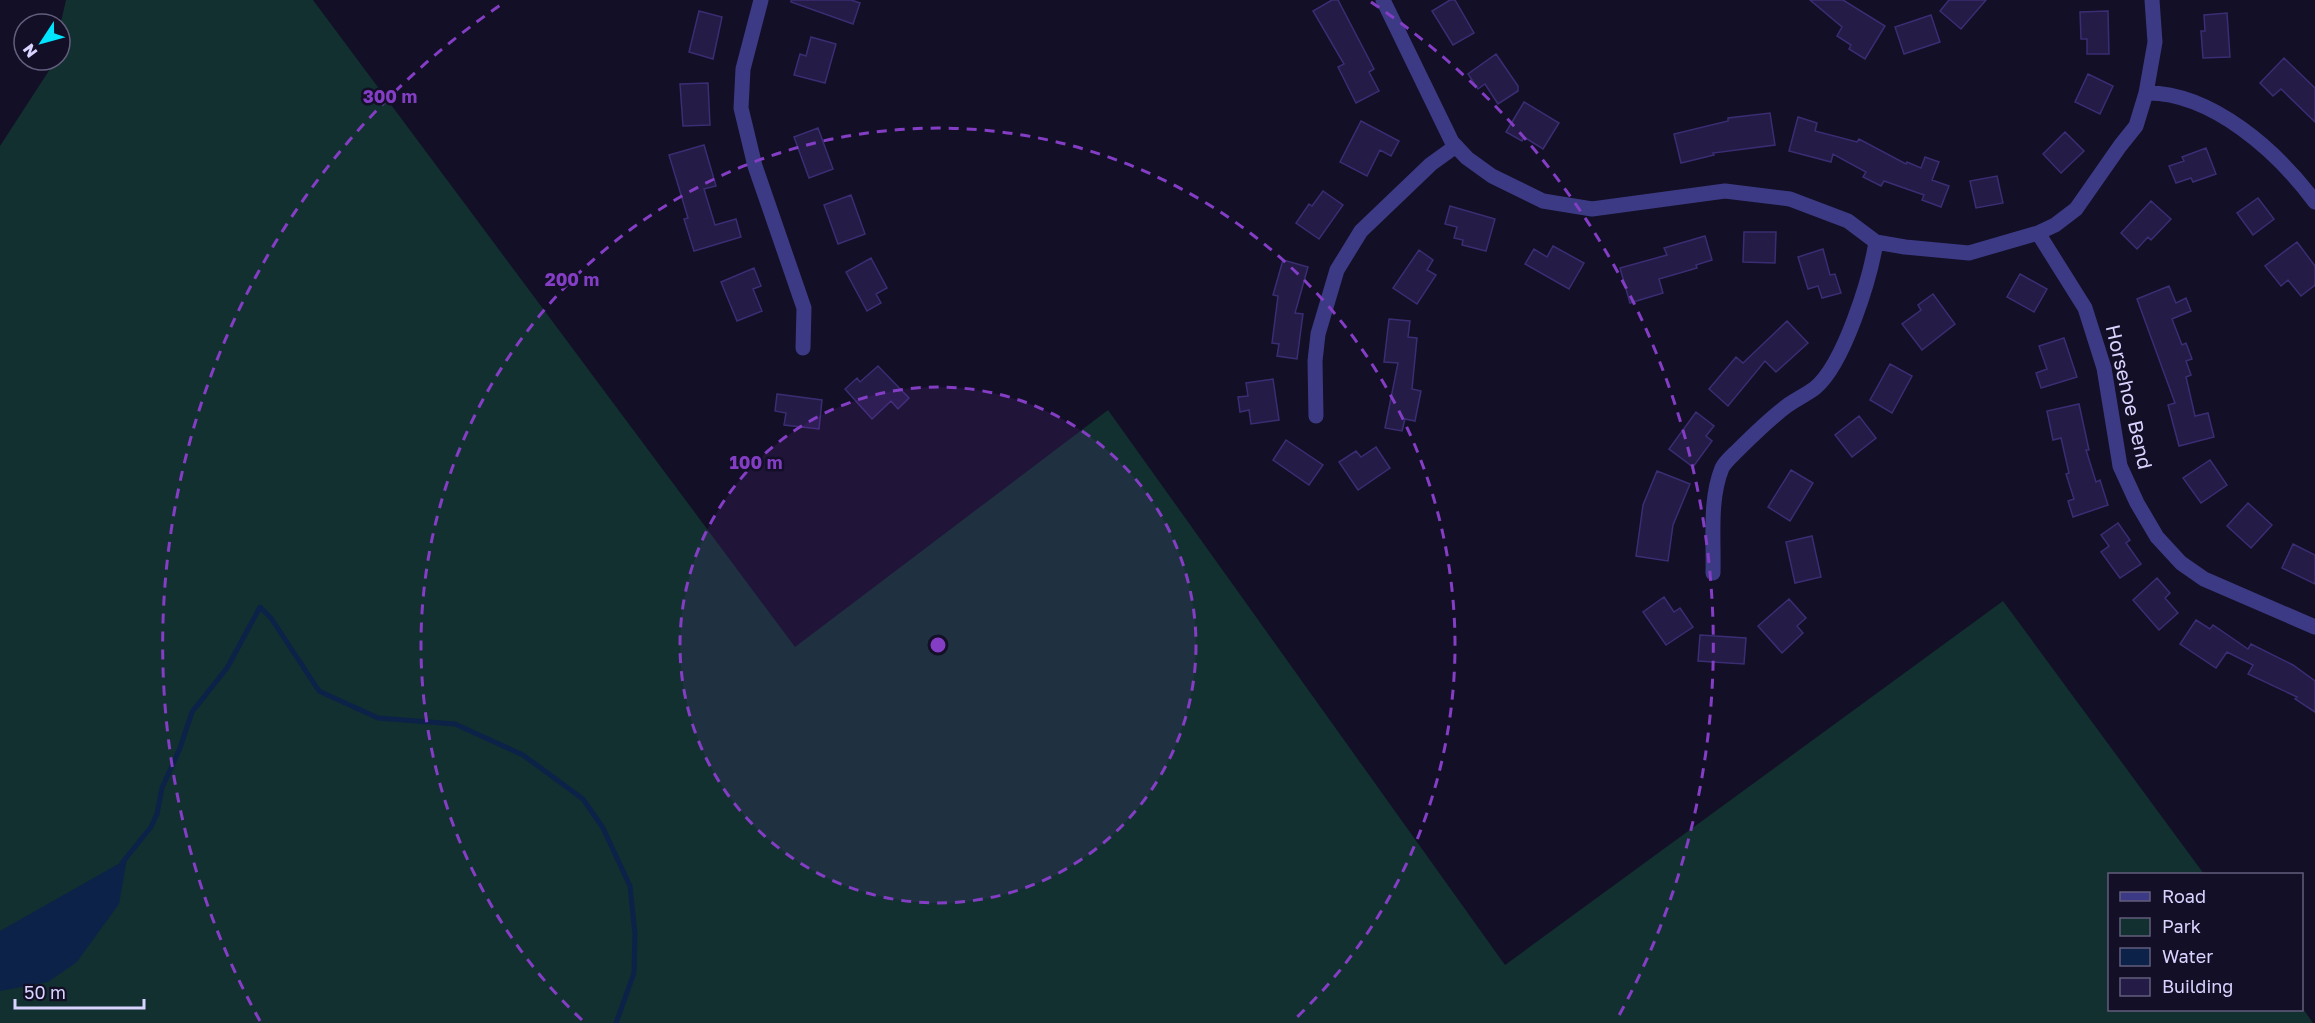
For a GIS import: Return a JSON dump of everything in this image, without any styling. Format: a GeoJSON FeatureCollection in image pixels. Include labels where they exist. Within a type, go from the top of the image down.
{"type":"FeatureCollection","features":[{"type":"Feature","properties":{"kind":"street"},"geometry":{"type":"LineString","coordinates":[[760,0],[743,69],[741,108],[755,166],[804,308],[803,348]]}},
{"type":"Feature","properties":{"kind":"street"},"geometry":{"type":"LineString","coordinates":[[1383,0],[1456,146],[1467,158],[1492,176],[1543,201],[1592,209],[1725,190],[1790,199],[1848,221],[1876,242],[1969,253],[2038,233],[2055,225],[2076,209],[2136,126],[2146,93],[2155,42],[2152,0]]}},
{"type":"Feature","properties":{"kind":"street"},"geometry":{"type":"LineString","coordinates":[[2146,93],[2162,92],[2199,103],[2244,130],[2298,180],[2315,202]]}},
{"type":"Feature","properties":{"kind":"street"},"geometry":{"type":"LineString","coordinates":[[1316,416],[1315,361],[1318,334],[1337,270],[1361,231],[1431,165],[1456,146]]}},
{"type":"Feature","properties":{"kind":"street","name":"Horsehoe Bend"},"geometry":{"type":"LineString","coordinates":[[2038,233],[2085,308],[2104,368],[2120,466],[2137,503],[2157,537],[2181,564],[2204,579],[2315,627]]}},
{"type":"Feature","properties":{"kind":"street"},"geometry":{"type":"LineString","coordinates":[[1713,573],[1714,512],[1723,466],[1758,430],[1788,405],[1816,387],[1830,372],[1845,340],[1873,260],[1876,242]]}},
{"type":"Feature","properties":{"kind":"green space"},"geometry":{"type":"Polygon","coordinates":[[[66,0],[313,0],[795,647],[1108,410],[1505,965],[2003,601],[2203,873],[2108,873],[2108,1011],[2303,1011],[2303,1008],[2313,1023],[0,1023],[0,146],[48,72],[72,72],[72,12],[63,12],[66,0]]]}},
{"type":"Feature","properties":{"kind":"water"},"geometry":{"type":"Polygon","coordinates":[[[127,859],[119,904],[77,962],[48,982],[0,991],[0,931],[127,859]]]}},
{"type":"Feature","properties":{"kind":"building"},"geometry":{"type":"Polygon","coordinates":[[[791,0],[851,0],[860,3],[853,24],[791,2],[791,0]]]}},
{"type":"Feature","properties":{"kind":"building"},"geometry":{"type":"Polygon","coordinates":[[[1332,0],[1338,0],[1374,69],[1369,72],[1379,91],[1356,103],[1338,67],[1344,64],[1313,11],[1332,0]]]}},
{"type":"Feature","properties":{"kind":"building"},"geometry":{"type":"Polygon","coordinates":[[[1450,0],[1455,0],[1474,33],[1453,45],[1432,11],[1450,0]]]}},
{"type":"Feature","properties":{"kind":"building"},"geometry":{"type":"Polygon","coordinates":[[[1810,0],[1843,0],[1885,26],[1865,59],[1849,49],[1851,45],[1837,36],[1842,27],[1810,0]]]}},
{"type":"Feature","properties":{"kind":"building"},"geometry":{"type":"Polygon","coordinates":[[[1949,0],[1986,0],[1961,29],[1940,11],[1949,0]]]}},
{"type":"Feature","properties":{"kind":"building"},"geometry":{"type":"Polygon","coordinates":[[[699,11],[722,17],[713,59],[689,52],[699,11]]]}},
{"type":"Feature","properties":{"kind":"building"},"geometry":{"type":"Polygon","coordinates":[[[2108,11],[2109,54],[2087,54],[2087,39],[2081,39],[2080,12],[2108,11]]]}},
{"type":"Feature","properties":{"kind":"building"},"geometry":{"type":"Polygon","coordinates":[[[2227,13],[2230,57],[2203,58],[2201,31],[2205,31],[2204,15],[2227,13]]]}},
{"type":"Feature","properties":{"kind":"building"},"geometry":{"type":"Polygon","coordinates":[[[1931,15],[1940,42],[1904,54],[1895,27],[1931,15]]]}},
{"type":"Feature","properties":{"kind":"building"},"geometry":{"type":"Polygon","coordinates":[[[811,37],[836,44],[825,83],[794,75],[800,54],[806,56],[811,37]]]}},
{"type":"Feature","properties":{"kind":"building"},"geometry":{"type":"Polygon","coordinates":[[[1496,54],[1518,86],[1518,91],[1498,104],[1485,84],[1478,89],[1468,74],[1496,54]]]}},
{"type":"Feature","properties":{"kind":"building"},"geometry":{"type":"Polygon","coordinates":[[[2284,58],[2315,88],[2315,122],[2281,89],[2273,96],[2260,83],[2284,58]]]}},
{"type":"Feature","properties":{"kind":"building"},"geometry":{"type":"Polygon","coordinates":[[[2088,74],[2113,86],[2100,114],[2075,102],[2088,74]]]}},
{"type":"Feature","properties":{"kind":"building"},"geometry":{"type":"Polygon","coordinates":[[[708,83],[710,125],[683,126],[680,84],[708,83]]]}},
{"type":"Feature","properties":{"kind":"building"},"geometry":{"type":"Polygon","coordinates":[[[1524,102],[1559,123],[1543,149],[1524,137],[1522,141],[1506,132],[1524,102]]]}},
{"type":"Feature","properties":{"kind":"building"},"geometry":{"type":"Polygon","coordinates":[[[1770,113],[1775,145],[1713,153],[1714,155],[1681,163],[1674,134],[1728,121],[1728,118],[1770,113]]]}},
{"type":"Feature","properties":{"kind":"building"},"geometry":{"type":"Polygon","coordinates":[[[1798,117],[1817,123],[1815,131],[1857,142],[1859,139],[1906,164],[1907,162],[1921,168],[1925,157],[1939,162],[1932,180],[1949,186],[1941,207],[1922,200],[1924,195],[1884,181],[1881,186],[1863,177],[1866,172],[1833,154],[1831,162],[1789,151],[1798,117]]]}},
{"type":"Feature","properties":{"kind":"building"},"geometry":{"type":"Polygon","coordinates":[[[1361,121],[1399,141],[1391,156],[1380,150],[1367,176],[1340,162],[1361,121]]]}},
{"type":"Feature","properties":{"kind":"building"},"geometry":{"type":"Polygon","coordinates":[[[818,128],[833,169],[809,178],[794,137],[818,128]]]}},
{"type":"Feature","properties":{"kind":"building"},"geometry":{"type":"Polygon","coordinates":[[[2065,132],[2084,151],[2061,173],[2043,154],[2065,132]]]}},
{"type":"Feature","properties":{"kind":"building"},"geometry":{"type":"Polygon","coordinates":[[[704,145],[716,186],[704,189],[715,225],[736,219],[741,237],[694,251],[684,219],[688,218],[669,155],[704,145]]]}},
{"type":"Feature","properties":{"kind":"building"},"geometry":{"type":"Polygon","coordinates":[[[2206,148],[2216,174],[2193,182],[2191,178],[2176,183],[2169,166],[2184,161],[2182,157],[2206,148]]]}},
{"type":"Feature","properties":{"kind":"building"},"geometry":{"type":"Polygon","coordinates":[[[1997,176],[2003,203],[1976,208],[1970,181],[1997,176]]]}},
{"type":"Feature","properties":{"kind":"building"},"geometry":{"type":"Polygon","coordinates":[[[1323,191],[1343,205],[1319,239],[1296,223],[1309,204],[1312,206],[1323,191]]]}},
{"type":"Feature","properties":{"kind":"building"},"geometry":{"type":"Polygon","coordinates":[[[851,195],[865,234],[838,244],[824,205],[851,195]]]}},
{"type":"Feature","properties":{"kind":"building"},"geometry":{"type":"Polygon","coordinates":[[[2258,198],[2274,219],[2253,235],[2237,213],[2258,198]]]}},
{"type":"Feature","properties":{"kind":"building"},"geometry":{"type":"Polygon","coordinates":[[[2151,201],[2171,219],[2151,240],[2148,237],[2137,249],[2121,233],[2151,201]]]}},
{"type":"Feature","properties":{"kind":"building"},"geometry":{"type":"Polygon","coordinates":[[[1450,206],[1495,219],[1486,251],[1462,245],[1463,240],[1454,238],[1457,227],[1445,224],[1450,206]]]}},
{"type":"Feature","properties":{"kind":"building"},"geometry":{"type":"Polygon","coordinates":[[[1744,232],[1776,232],[1775,263],[1743,262],[1744,232]]]}},
{"type":"Feature","properties":{"kind":"building"},"geometry":{"type":"Polygon","coordinates":[[[1705,236],[1712,260],[1696,265],[1697,268],[1659,279],[1663,293],[1630,303],[1620,268],[1667,255],[1664,248],[1705,236]]]}},
{"type":"Feature","properties":{"kind":"building"},"geometry":{"type":"Polygon","coordinates":[[[2297,242],[2315,266],[2315,285],[2301,296],[2288,280],[2281,286],[2265,266],[2297,242]]]}},
{"type":"Feature","properties":{"kind":"building"},"geometry":{"type":"Polygon","coordinates":[[[1553,246],[1584,263],[1569,289],[1525,264],[1534,249],[1547,257],[1553,246]]]}},
{"type":"Feature","properties":{"kind":"building"},"geometry":{"type":"Polygon","coordinates":[[[1823,249],[1830,275],[1835,274],[1841,293],[1822,298],[1818,286],[1808,289],[1798,257],[1823,249]]]}},
{"type":"Feature","properties":{"kind":"building"},"geometry":{"type":"Polygon","coordinates":[[[1419,250],[1433,260],[1427,270],[1436,275],[1417,304],[1393,288],[1419,250]]]}},
{"type":"Feature","properties":{"kind":"building"},"geometry":{"type":"Polygon","coordinates":[[[871,258],[887,288],[876,294],[881,303],[867,311],[846,272],[871,258]]]}},
{"type":"Feature","properties":{"kind":"building"},"geometry":{"type":"Polygon","coordinates":[[[1283,260],[1308,267],[1295,313],[1303,314],[1297,359],[1277,356],[1279,344],[1272,343],[1278,296],[1273,295],[1283,260]]]}},
{"type":"Feature","properties":{"kind":"building"},"geometry":{"type":"Polygon","coordinates":[[[754,268],[761,286],[753,289],[762,311],[737,321],[721,282],[754,268]]]}},
{"type":"Feature","properties":{"kind":"building"},"geometry":{"type":"Polygon","coordinates":[[[2020,274],[2047,289],[2034,312],[2007,297],[2020,274]]]}},
{"type":"Feature","properties":{"kind":"building"},"geometry":{"type":"Polygon","coordinates":[[[2169,286],[2176,303],[2186,298],[2191,311],[2172,319],[2182,345],[2186,343],[2192,359],[2186,361],[2191,375],[2186,377],[2195,416],[2208,413],[2214,437],[2179,446],[2168,405],[2175,403],[2137,299],[2169,286]]]}},
{"type":"Feature","properties":{"kind":"building"},"geometry":{"type":"Polygon","coordinates":[[[1933,294],[1955,324],[1922,350],[1902,324],[1921,310],[1918,305],[1933,294]]]}},
{"type":"Feature","properties":{"kind":"building"},"geometry":{"type":"Polygon","coordinates":[[[1389,319],[1410,321],[1408,337],[1417,338],[1412,389],[1421,391],[1415,421],[1405,419],[1402,431],[1385,428],[1398,363],[1384,362],[1389,319]]]}},
{"type":"Feature","properties":{"kind":"building"},"geometry":{"type":"Polygon","coordinates":[[[1787,321],[1808,343],[1776,372],[1765,361],[1728,406],[1709,389],[1736,357],[1743,363],[1787,321]]]}},
{"type":"Feature","properties":{"kind":"building"},"geometry":{"type":"Polygon","coordinates":[[[2064,338],[2077,377],[2041,388],[2036,373],[2047,369],[2039,346],[2064,338]]]}},
{"type":"Feature","properties":{"kind":"building"},"geometry":{"type":"Polygon","coordinates":[[[1890,364],[1912,376],[1892,413],[1870,400],[1890,364]]]}},
{"type":"Feature","properties":{"kind":"building"},"geometry":{"type":"Polygon","coordinates":[[[878,366],[909,398],[898,409],[891,401],[872,419],[845,389],[857,378],[860,382],[878,366]]]}},
{"type":"Feature","properties":{"kind":"building"},"geometry":{"type":"Polygon","coordinates":[[[1273,379],[1279,420],[1251,424],[1249,410],[1240,412],[1238,397],[1248,396],[1246,383],[1273,379]]]}},
{"type":"Feature","properties":{"kind":"building"},"geometry":{"type":"Polygon","coordinates":[[[777,394],[822,400],[819,429],[784,425],[786,413],[775,411],[777,394]]]}},
{"type":"Feature","properties":{"kind":"building"},"geometry":{"type":"Polygon","coordinates":[[[2079,404],[2089,450],[2086,450],[2096,482],[2100,480],[2108,505],[2073,517],[2068,501],[2074,499],[2066,474],[2069,473],[2061,438],[2053,440],[2047,411],[2079,404]]]}},
{"type":"Feature","properties":{"kind":"building"},"geometry":{"type":"Polygon","coordinates":[[[1696,412],[1714,426],[1706,436],[1712,441],[1693,467],[1669,449],[1696,412]]]}},
{"type":"Feature","properties":{"kind":"building"},"geometry":{"type":"Polygon","coordinates":[[[1859,416],[1876,438],[1852,457],[1835,435],[1859,416]]]}},
{"type":"Feature","properties":{"kind":"building"},"geometry":{"type":"Polygon","coordinates":[[[1286,440],[1323,465],[1309,485],[1273,460],[1286,440]]]}},
{"type":"Feature","properties":{"kind":"building"},"geometry":{"type":"Polygon","coordinates":[[[1376,447],[1390,468],[1358,490],[1339,462],[1356,451],[1361,457],[1376,447]]]}},
{"type":"Feature","properties":{"kind":"building"},"geometry":{"type":"Polygon","coordinates":[[[2210,460],[2227,485],[2201,503],[2183,478],[2210,460]]]}},
{"type":"Feature","properties":{"kind":"building"},"geometry":{"type":"Polygon","coordinates":[[[1791,470],[1813,483],[1790,521],[1768,507],[1791,470]]]}},
{"type":"Feature","properties":{"kind":"building"},"geometry":{"type":"Polygon","coordinates":[[[1657,471],[1690,484],[1673,525],[1668,561],[1636,556],[1643,505],[1657,471]]]}},
{"type":"Feature","properties":{"kind":"building"},"geometry":{"type":"Polygon","coordinates":[[[2248,503],[2272,525],[2251,548],[2227,526],[2248,503]]]}},
{"type":"Feature","properties":{"kind":"building"},"geometry":{"type":"Polygon","coordinates":[[[2118,523],[2130,540],[2126,543],[2141,564],[2120,578],[2101,552],[2109,546],[2101,535],[2118,523]]]}},
{"type":"Feature","properties":{"kind":"building"},"geometry":{"type":"Polygon","coordinates":[[[1812,536],[1821,577],[1795,583],[1786,542],[1812,536]]]}},
{"type":"Feature","properties":{"kind":"building"},"geometry":{"type":"Polygon","coordinates":[[[2293,544],[2315,555],[2315,584],[2282,568],[2293,544]]]}},
{"type":"Feature","properties":{"kind":"building"},"geometry":{"type":"Polygon","coordinates":[[[2157,578],[2170,593],[2165,598],[2178,613],[2159,630],[2133,600],[2157,578]]]}},
{"type":"Feature","properties":{"kind":"building"},"geometry":{"type":"Polygon","coordinates":[[[1664,597],[1674,612],[1680,608],[1693,627],[1666,645],[1643,612],[1664,597]]]}},
{"type":"Feature","properties":{"kind":"building"},"geometry":{"type":"Polygon","coordinates":[[[1789,599],[1806,618],[1797,626],[1803,633],[1782,653],[1758,626],[1789,599]]]}},
{"type":"Feature","properties":{"kind":"building"},"geometry":{"type":"Polygon","coordinates":[[[2196,620],[2210,629],[2213,625],[2248,649],[2251,644],[2293,665],[2315,681],[2315,712],[2295,699],[2297,697],[2248,674],[2253,665],[2227,652],[2216,668],[2180,644],[2196,620]]]}},
{"type":"Feature","properties":{"kind":"building"},"geometry":{"type":"Polygon","coordinates":[[[1700,635],[1746,638],[1744,664],[1698,661],[1700,635]]]}},
{"type":"Feature","properties":{"kind":"waterway"},"geometry":{"type":"LineString","coordinates":[[122,863],[151,827],[157,814],[162,788],[180,748],[192,712],[227,668],[260,607],[271,618],[319,691],[378,718],[455,724],[523,755],[583,799],[603,828],[630,886],[635,934],[634,973],[616,1023]]}}]}
